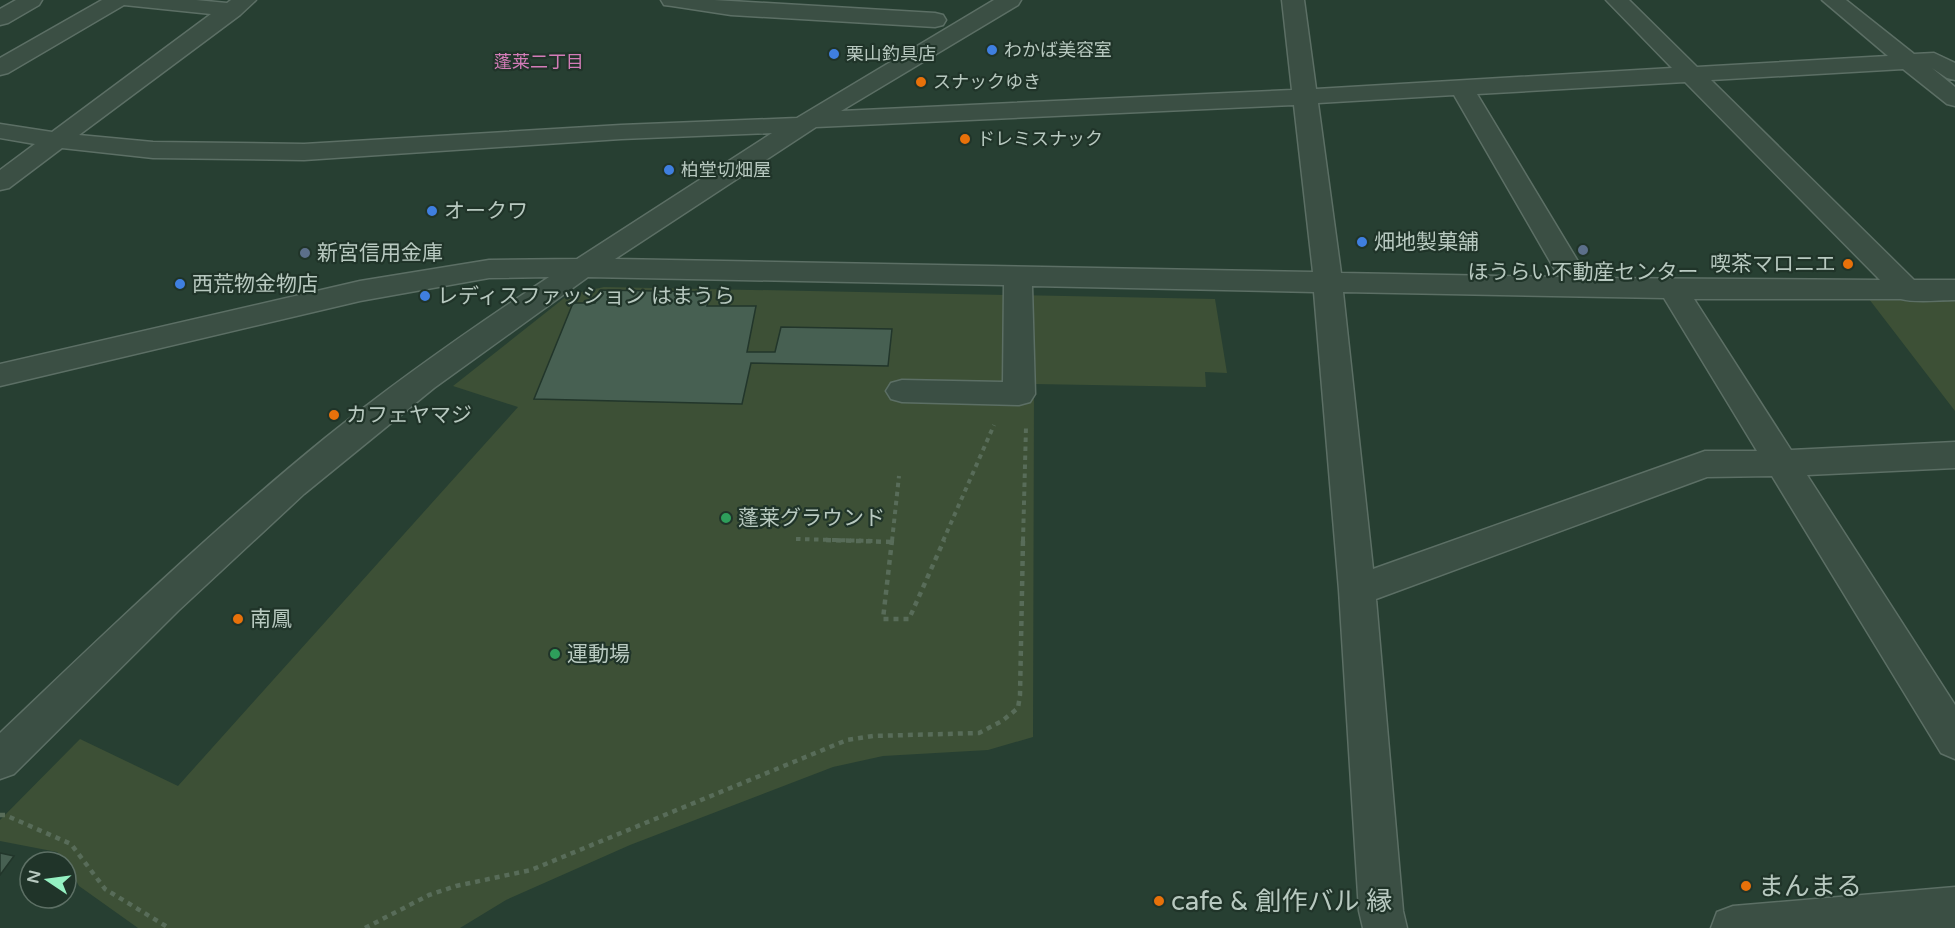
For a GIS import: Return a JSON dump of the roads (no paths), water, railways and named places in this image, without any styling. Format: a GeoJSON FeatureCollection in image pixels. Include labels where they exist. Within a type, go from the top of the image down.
{"type":"FeatureCollection","features":[{"type":"Feature","properties":{"kind":"street"},"geometry":{"type":"LineString","coordinates":[[0,18],[31,0]]}},
{"type":"Feature","properties":{"kind":"street"},"geometry":{"type":"LineString","coordinates":[[0,68],[118,0]]}},
{"type":"Feature","properties":{"kind":"street"},"geometry":{"type":"LineString","coordinates":[[129,0],[238,5]]}},
{"type":"Feature","properties":{"kind":"street"},"geometry":{"type":"LineString","coordinates":[[672,0],[730,9],[935,21],[1010,0]]}},
{"type":"Feature","properties":{"kind":"street"},"geometry":{"type":"LineString","coordinates":[[1293,0],[1303,97],[1328,283],[1357,590],[1381,911],[1385,928]]}},
{"type":"Feature","properties":{"kind":"street"},"geometry":{"type":"LineString","coordinates":[[1617,0],[1694,74],[1909,292]]}},
{"type":"Feature","properties":{"kind":"street"},"geometry":{"type":"LineString","coordinates":[[1833,0],[1955,99]]}},
{"type":"Feature","properties":{"kind":"street"},"geometry":{"type":"LineString","coordinates":[[0,182],[238,5]]}},
{"type":"Feature","properties":{"kind":"street"},"geometry":{"type":"LineString","coordinates":[[0,760],[199,566],[357,432],[496,326],[578,270],[806,123],[935,21]]}},
{"type":"Feature","properties":{"kind":"street"},"geometry":{"type":"LineString","coordinates":[[0,131],[57,140],[153,150],[304,152],[621,132],[1303,97],[1909,61],[1934,60],[1955,73]]}},
{"type":"Feature","properties":{"kind":"street"},"geometry":{"type":"LineString","coordinates":[[1462,88],[1580,288]]}},
{"type":"Feature","properties":{"kind":"street"},"geometry":{"type":"LineString","coordinates":[[0,375],[360,291],[489,269],[536,267],[578,270],[1580,288],[1909,292],[1955,290]]}},
{"type":"Feature","properties":{"kind":"street"},"geometry":{"type":"LineString","coordinates":[[902,391],[1013,394],[1018,278]]}},
{"type":"Feature","properties":{"kind":"street"},"geometry":{"type":"LineString","coordinates":[[1673,289],[1955,741]]}},
{"type":"Feature","properties":{"kind":"street"},"geometry":{"type":"LineString","coordinates":[[1357,590],[1705,464],[1782,463],[1955,454]]}},
{"type":"Feature","properties":{"kind":"street"},"geometry":{"type":"LineString","coordinates":[[1733,928],[1955,909]]}},
{"type":"Feature","properties":{"kind":"place","name":"わかば美容室"},"geometry":{"type":"Point","coordinates":[992,50]}},
{"type":"Feature","properties":{"kind":"place","name":"栗山釣具店"},"geometry":{"type":"Point","coordinates":[834,54]}},
{"type":"Feature","properties":{"kind":"place","name":"スナックゆき"},"geometry":{"type":"Point","coordinates":[921,82]}},
{"type":"Feature","properties":{"kind":"place","name":"ドレミスナック"},"geometry":{"type":"Point","coordinates":[965,139]}},
{"type":"Feature","properties":{"kind":"place","name":"柏堂切畑屋"},"geometry":{"type":"Point","coordinates":[669,170]}},
{"type":"Feature","properties":{"kind":"place","name":"オークワ"},"geometry":{"type":"Point","coordinates":[432,211]}},
{"type":"Feature","properties":{"kind":"place","name":"畑地製菓舗"},"geometry":{"type":"Point","coordinates":[1362,242]}},
{"type":"Feature","properties":{"kind":"place","name":"ほうらい不動産センター"},"geometry":{"type":"Point","coordinates":[1583,250]}},
{"type":"Feature","properties":{"kind":"place","name":"新宮信用金庫"},"geometry":{"type":"Point","coordinates":[305,253]}},
{"type":"Feature","properties":{"kind":"place","name":"喫茶マロニエ"},"geometry":{"type":"Point","coordinates":[1848,264]}},
{"type":"Feature","properties":{"kind":"place","name":"西荒物金物店"},"geometry":{"type":"Point","coordinates":[180,284]}},
{"type":"Feature","properties":{"kind":"place","name":"レディスファッション はまうら"},"geometry":{"type":"Point","coordinates":[425,296]}},
{"type":"Feature","properties":{"kind":"place","name":"カフェヤマジ"},"geometry":{"type":"Point","coordinates":[334,415]}},
{"type":"Feature","properties":{"kind":"place","name":"蓬莱グラウンド"},"geometry":{"type":"Point","coordinates":[726,518]}},
{"type":"Feature","properties":{"kind":"place","name":"南鳳"},"geometry":{"type":"Point","coordinates":[238,619]}},
{"type":"Feature","properties":{"kind":"place","name":"運動場"},"geometry":{"type":"Point","coordinates":[555,654]}},
{"type":"Feature","properties":{"kind":"place","name":"まんまる"},"geometry":{"type":"Point","coordinates":[1746,886]}},
{"type":"Feature","properties":{"kind":"place","name":"cafe & 創作バル 縁"},"geometry":{"type":"Point","coordinates":[1159,901]}},
{"type":"Feature","properties":{"kind":"district","name":"蓬莱二丁目"},"geometry":{"type":"Point","coordinates":[539,62]}}]}
